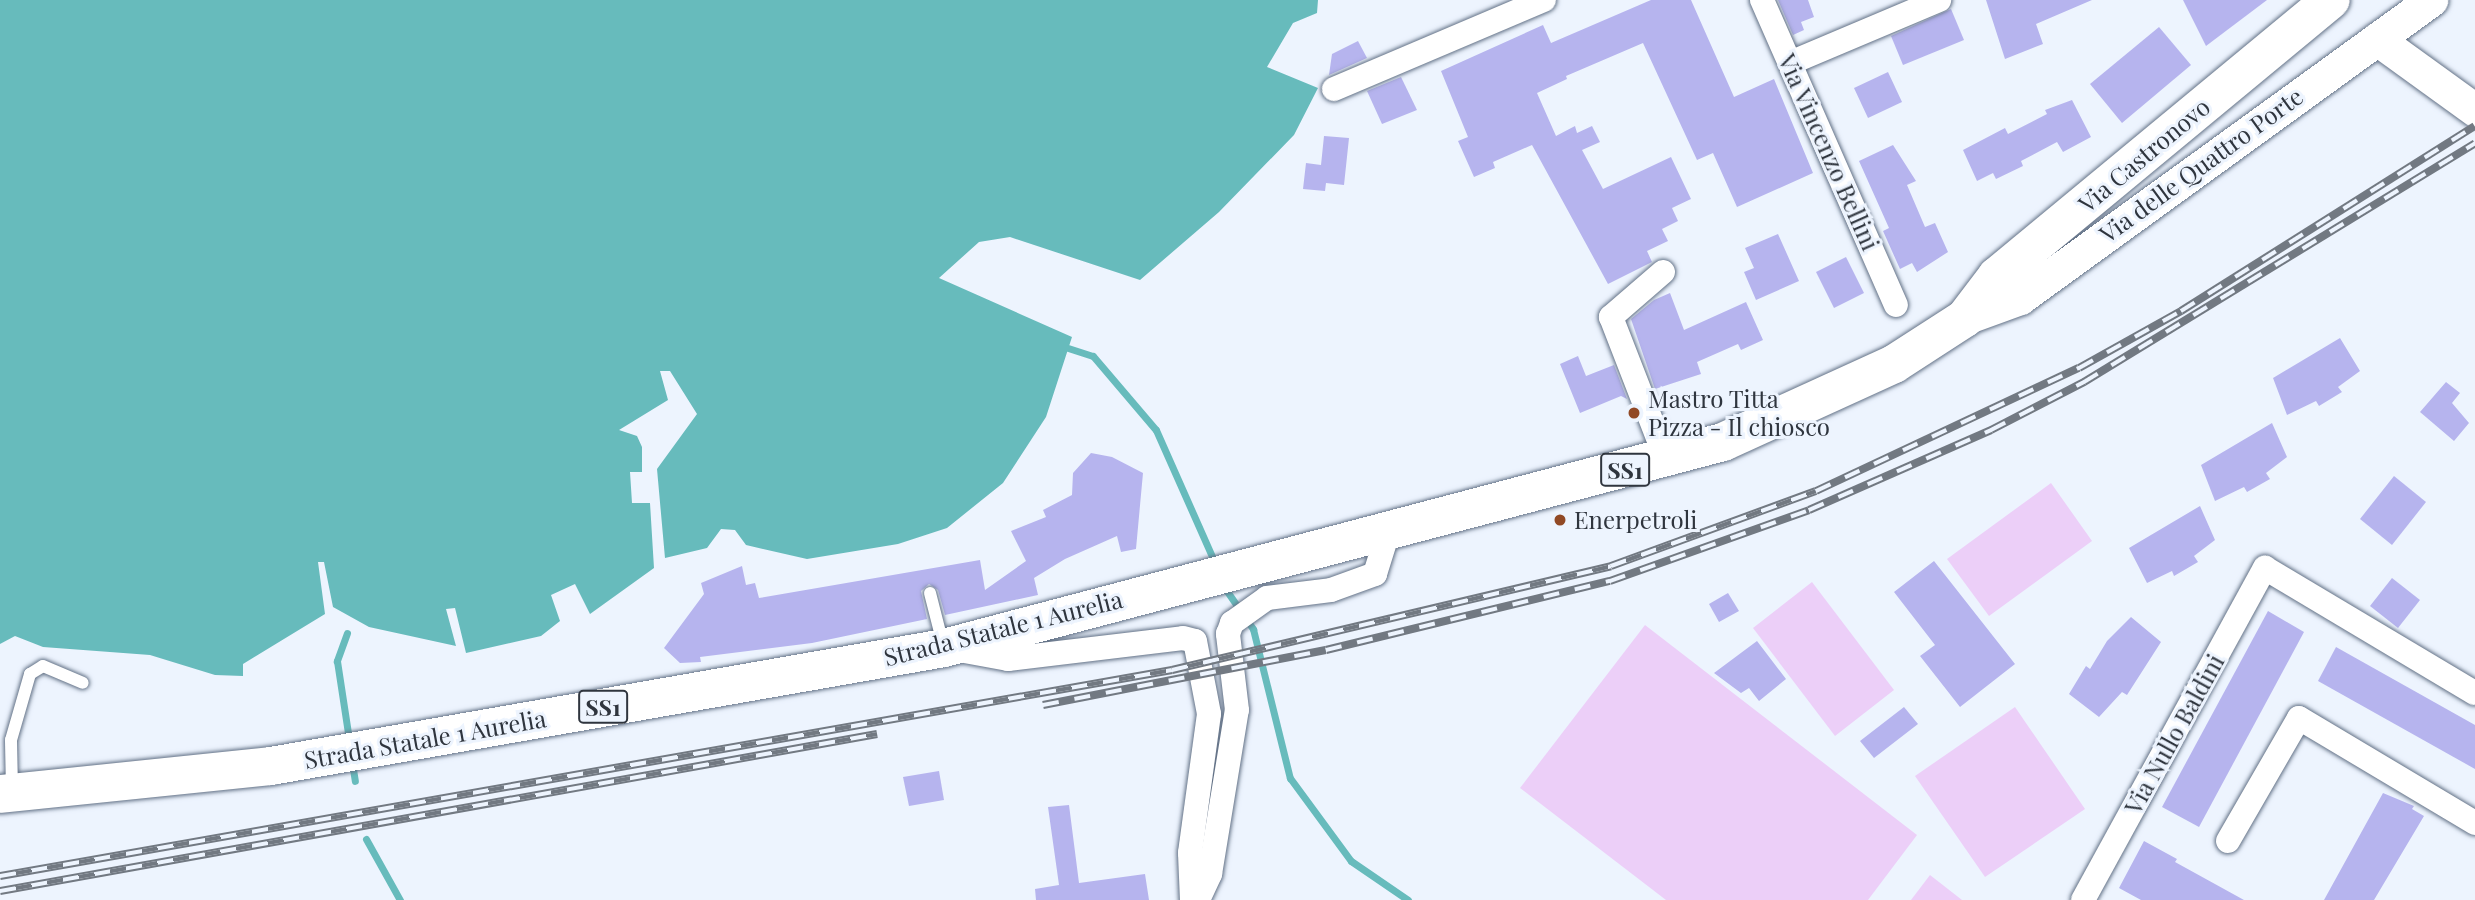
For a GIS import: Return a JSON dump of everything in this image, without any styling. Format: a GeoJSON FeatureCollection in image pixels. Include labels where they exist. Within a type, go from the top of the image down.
{"type":"FeatureCollection","features":[{"type":"Feature","properties":{"kind":"main road","name":"Via Castronovo"},"geometry":{"type":"LineString","coordinates":[[1965,318],[1997,276],[2331,0]]}},
{"type":"Feature","properties":{"kind":"main road","name":"Via delle Quattro Porte"},"geometry":{"type":"LineString","coordinates":[[1965,318],[2020,298],[2431,0]]}},
{"type":"Feature","properties":{"kind":"main road"},"geometry":{"type":"LineString","coordinates":[[2377,38],[2475,110]]}},
{"type":"Feature","properties":{"kind":"main road","name":"Strada Statale 1 Aurelia"},"geometry":{"type":"LineString","coordinates":[[6,793],[271,766],[944,648],[1198,579],[1269,578],[1389,529],[1666,459],[1801,410],[1894,364],[1965,318]]}},
{"type":"Feature","properties":{"kind":"street"},"geometry":{"type":"LineString","coordinates":[[1334,89],[1544,0]]}},
{"type":"Feature","properties":{"kind":"street","name":"Via Vincenzo Bellini"},"geometry":{"type":"LineString","coordinates":[[1762,0],[1896,305]]}},
{"type":"Feature","properties":{"kind":"street"},"geometry":{"type":"LineString","coordinates":[[1790,63],[1939,0]]}},
{"type":"Feature","properties":{"kind":"street"},"geometry":{"type":"LineString","coordinates":[[1663,272],[1611,317],[1666,459]]}},
{"type":"Feature","properties":{"kind":"street","name":"Via Nullo Baldini"},"geometry":{"type":"LineString","coordinates":[[2082,900],[2265,568],[2474,694]]}},
{"type":"Feature","properties":{"kind":"street"},"geometry":{"type":"LineString","coordinates":[[1198,900],[1210,874],[1237,710],[1228,634],[1232,623],[1269,578]]}},
{"type":"Feature","properties":{"kind":"street"},"geometry":{"type":"LineString","coordinates":[[944,648],[1008,659],[1183,638],[1195,641],[1209,714],[1189,853],[1192,900]]}},
{"type":"Feature","properties":{"kind":"street"},"geometry":{"type":"LineString","coordinates":[[2228,841],[2299,718],[2475,823]]}},
{"type":"Feature","properties":{"kind":"lane"},"geometry":{"type":"LineString","coordinates":[[930,593],[944,648]]}},
{"type":"Feature","properties":{"kind":"lane"},"geometry":{"type":"LineString","coordinates":[[6,793],[11,740],[30,674],[43,666],[83,683]]}},
{"type":"Feature","properties":{"kind":"shaded area"},"geometry":{"type":"Polygon","coordinates":[[[2051,483],[2092,541],[1989,616],[1947,559],[2051,483]]]}},
{"type":"Feature","properties":{"kind":"shaded area"},"geometry":{"type":"Polygon","coordinates":[[[1812,582],[1894,690],[1835,736],[1753,628],[1812,582]]]}},
{"type":"Feature","properties":{"kind":"shaded area"},"geometry":{"type":"Polygon","coordinates":[[[1645,625],[1917,835],[1868,900],[1666,900],[1520,788],[1645,625]]]}},
{"type":"Feature","properties":{"kind":"shaded area"},"geometry":{"type":"Polygon","coordinates":[[[2015,707],[2085,809],[1985,877],[1915,776],[2015,707]]]}},
{"type":"Feature","properties":{"kind":"shaded area"},"geometry":{"type":"Polygon","coordinates":[[[1930,875],[1962,900],[1911,900],[1930,875]]]}},
{"type":"Feature","properties":{"kind":"water"},"geometry":{"type":"Polygon","coordinates":[[[0,0],[1318,0],[1317,13],[1293,23],[1267,67],[1318,88],[1294,135],[1219,212],[1140,280],[1010,237],[979,242],[939,278],[1072,337],[1046,417],[1003,483],[947,528],[898,544],[807,559],[746,545],[735,530],[721,529],[707,548],[665,558],[657,469],[697,414],[670,371],[660,371],[668,400],[619,430],[637,436],[642,447],[642,472],[630,472],[632,503],[650,503],[654,568],[590,614],[575,584],[551,595],[560,621],[541,636],[466,653],[455,608],[446,609],[456,646],[369,627],[333,607],[324,562],[318,562],[325,614],[243,664],[243,676],[215,675],[150,655],[43,647],[15,636],[0,644],[0,0]]]}},
{"type":"Feature","properties":{"kind":"building"},"geometry":{"type":"Polygon","coordinates":[[[1651,0],[1691,0],[1734,97],[1774,79],[1813,173],[1737,207],[1713,153],[1697,160],[1643,43],[1566,76],[1567,79],[1537,93],[1556,136],[1575,126],[1577,133],[1592,126],[1600,142],[1582,150],[1603,189],[1671,157],[1691,199],[1672,208],[1678,221],[1662,229],[1668,241],[1647,251],[1652,262],[1608,284],[1532,145],[1493,162],[1495,168],[1474,177],[1458,141],[1468,137],[1441,71],[1543,25],[1551,43],[1651,0]]]}},
{"type":"Feature","properties":{"kind":"building"},"geometry":{"type":"Polygon","coordinates":[[[1778,0],[1808,0],[1814,17],[1801,22],[1804,30],[1793,35],[1778,0]]]}},
{"type":"Feature","properties":{"kind":"building"},"geometry":{"type":"Polygon","coordinates":[[[1986,0],[2092,0],[2036,24],[2043,44],[2005,59],[1986,0]]]}},
{"type":"Feature","properties":{"kind":"building"},"geometry":{"type":"Polygon","coordinates":[[[2183,0],[2267,0],[2206,46],[2183,0]]]}},
{"type":"Feature","properties":{"kind":"building"},"geometry":{"type":"Polygon","coordinates":[[[1951,9],[1964,40],[1903,65],[1891,36],[1951,9]]]}},
{"type":"Feature","properties":{"kind":"building"},"geometry":{"type":"Polygon","coordinates":[[[2159,27],[2191,65],[2122,123],[2090,84],[2159,27]]]}},
{"type":"Feature","properties":{"kind":"building"},"geometry":{"type":"Polygon","coordinates":[[[1358,41],[1367,58],[1329,75],[1332,54],[1358,41]]]}},
{"type":"Feature","properties":{"kind":"building"},"geometry":{"type":"Polygon","coordinates":[[[1888,72],[1902,102],[1868,118],[1854,88],[1888,72]]]}},
{"type":"Feature","properties":{"kind":"building"},"geometry":{"type":"Polygon","coordinates":[[[1401,77],[1417,110],[1382,124],[1367,91],[1401,77]]]}},
{"type":"Feature","properties":{"kind":"building"},"geometry":{"type":"Polygon","coordinates":[[[2072,100],[2091,137],[2063,152],[2057,142],[2021,161],[2023,166],[1996,179],[1993,173],[1977,181],[1963,150],[2005,128],[2008,134],[2047,114],[2045,110],[2072,100]]]}},
{"type":"Feature","properties":{"kind":"building"},"geometry":{"type":"Polygon","coordinates":[[[1324,136],[1349,138],[1344,185],[1326,183],[1325,191],[1303,189],[1306,163],[1321,165],[1324,136]]]}},
{"type":"Feature","properties":{"kind":"building"},"geometry":{"type":"Polygon","coordinates":[[[1893,145],[1916,181],[1907,185],[1925,227],[1935,223],[1948,252],[1917,272],[1912,263],[1900,269],[1883,231],[1889,228],[1859,161],[1893,145]]]}},
{"type":"Feature","properties":{"kind":"building"},"geometry":{"type":"Polygon","coordinates":[[[1778,234],[1799,281],[1756,300],[1744,272],[1754,268],[1745,248],[1778,234]]]}},
{"type":"Feature","properties":{"kind":"building"},"geometry":{"type":"Polygon","coordinates":[[[1846,257],[1864,293],[1834,308],[1816,272],[1846,257]]]}},
{"type":"Feature","properties":{"kind":"building"},"geometry":{"type":"Polygon","coordinates":[[[1670,293],[1684,330],[1746,302],[1763,340],[1741,350],[1738,344],[1697,362],[1701,374],[1655,389],[1631,319],[1654,300],[1670,293]]]}},
{"type":"Feature","properties":{"kind":"building"},"geometry":{"type":"Polygon","coordinates":[[[2340,338],[2360,371],[2338,387],[2342,392],[2319,406],[2316,401],[2287,415],[2273,378],[2340,338]]]}},
{"type":"Feature","properties":{"kind":"building"},"geometry":{"type":"Polygon","coordinates":[[[1578,356],[1586,376],[1614,365],[1627,399],[1621,396],[1580,413],[1560,364],[1578,356]]]}},
{"type":"Feature","properties":{"kind":"building"},"geometry":{"type":"Polygon","coordinates":[[[2446,382],[2460,393],[2452,403],[2469,423],[2454,441],[2420,412],[2446,382]]]}},
{"type":"Feature","properties":{"kind":"building"},"geometry":{"type":"Polygon","coordinates":[[[2272,423],[2287,457],[2266,473],[2270,479],[2247,492],[2244,487],[2215,501],[2201,465],[2272,423]]]}},
{"type":"Feature","properties":{"kind":"building"},"geometry":{"type":"Polygon","coordinates":[[[1091,453],[1112,457],[1143,473],[1136,549],[1121,552],[1117,536],[1065,559],[1034,578],[1038,595],[945,615],[938,590],[929,584],[921,591],[927,619],[812,643],[700,657],[701,662],[680,663],[664,648],[704,594],[701,583],[742,566],[746,585],[755,583],[759,598],[980,560],[985,590],[1026,561],[1011,531],[1046,517],[1043,510],[1072,495],[1073,473],[1091,453]]]}},
{"type":"Feature","properties":{"kind":"building"},"geometry":{"type":"Polygon","coordinates":[[[2394,476],[2426,502],[2392,545],[2360,519],[2394,476]]]}},
{"type":"Feature","properties":{"kind":"building"},"geometry":{"type":"Polygon","coordinates":[[[2200,506],[2215,540],[2194,556],[2198,562],[2174,576],[2172,571],[2147,583],[2129,548],[2200,506]]]}},
{"type":"Feature","properties":{"kind":"building"},"geometry":{"type":"Polygon","coordinates":[[[1934,561],[2015,664],[1960,707],[1920,656],[1935,645],[1894,592],[1934,561]]]}},
{"type":"Feature","properties":{"kind":"building"},"geometry":{"type":"Polygon","coordinates":[[[2392,578],[2420,600],[2398,628],[2370,606],[2392,578]]]}},
{"type":"Feature","properties":{"kind":"building"},"geometry":{"type":"Polygon","coordinates":[[[1728,593],[1739,611],[1719,622],[1709,604],[1728,593]]]}},
{"type":"Feature","properties":{"kind":"building"},"geometry":{"type":"Polygon","coordinates":[[[2268,611],[2304,632],[2199,827],[2162,807],[2268,611]]]}},
{"type":"Feature","properties":{"kind":"building"},"geometry":{"type":"Polygon","coordinates":[[[2131,617],[2161,642],[2127,695],[2122,692],[2099,717],[2069,694],[2086,666],[2090,669],[2107,641],[2131,617]]]}},
{"type":"Feature","properties":{"kind":"building"},"geometry":{"type":"Polygon","coordinates":[[[1757,641],[1786,679],[1759,701],[1749,688],[1741,693],[1714,673],[1757,641]]]}},
{"type":"Feature","properties":{"kind":"building"},"geometry":{"type":"Polygon","coordinates":[[[2336,647],[2475,725],[2475,769],[2318,681],[2336,647]]]}},
{"type":"Feature","properties":{"kind":"building"},"geometry":{"type":"Polygon","coordinates":[[[1904,707],[1918,724],[1874,758],[1860,741],[1904,707]]]}},
{"type":"Feature","properties":{"kind":"building"},"geometry":{"type":"Polygon","coordinates":[[[939,771],[944,800],[909,806],[903,777],[939,771]]]}},
{"type":"Feature","properties":{"kind":"building"},"geometry":{"type":"Polygon","coordinates":[[[2383,793],[2414,806],[2412,809],[2424,816],[2374,900],[2324,900],[2383,793]]]}},
{"type":"Feature","properties":{"kind":"building"},"geometry":{"type":"Polygon","coordinates":[[[1069,805],[1079,883],[1145,874],[1149,900],[1036,900],[1035,889],[1059,885],[1048,807],[1069,805]]]}},
{"type":"Feature","properties":{"kind":"building"},"geometry":{"type":"Polygon","coordinates":[[[2144,841],[2177,859],[2175,862],[2244,900],[2141,900],[2119,888],[2144,841]]]}},
{"type":"Feature","properties":{"kind":"waterway"},"geometry":{"type":"LineString","coordinates":[[1068,348],[1093,356],[1156,430],[1215,563]]}},
{"type":"Feature","properties":{"kind":"waterway"},"geometry":{"type":"LineString","coordinates":[[1222,584],[1253,629],[1290,778],[1351,861],[1408,900]]}},
{"type":"Feature","properties":{"kind":"waterway"},"geometry":{"type":"LineString","coordinates":[[347,633],[337,661],[348,733]]}},
{"type":"Feature","properties":{"kind":"waterway"},"geometry":{"type":"LineString","coordinates":[[353,769],[355,781]]}},
{"type":"Feature","properties":{"kind":"waterway"},"geometry":{"type":"LineString","coordinates":[[366,839],[400,900]]}},
{"type":"Feature","properties":{"kind":"railway"},"geometry":{"type":"LineString","coordinates":[[0,876],[1172,670],[1611,566],[1816,491],[2079,368],[2181,311],[2475,126]]}},
{"type":"Feature","properties":{"kind":"railway"},"geometry":{"type":"LineString","coordinates":[[1043,705],[1326,650],[1610,581],[1809,510],[1991,430],[2084,382],[2475,143]]}},
{"type":"Feature","properties":{"kind":"railway"},"geometry":{"type":"LineString","coordinates":[[0,891],[877,734]]}},
{"type":"Feature","properties":{"kind":"place","name":"Mastro Titta Pizza - Il chiosco"},"geometry":{"type":"Point","coordinates":[1634,413]}},
{"type":"Feature","properties":{"kind":"place","name":"Enerpetroli"},"geometry":{"type":"Point","coordinates":[1560,520]}}]}
